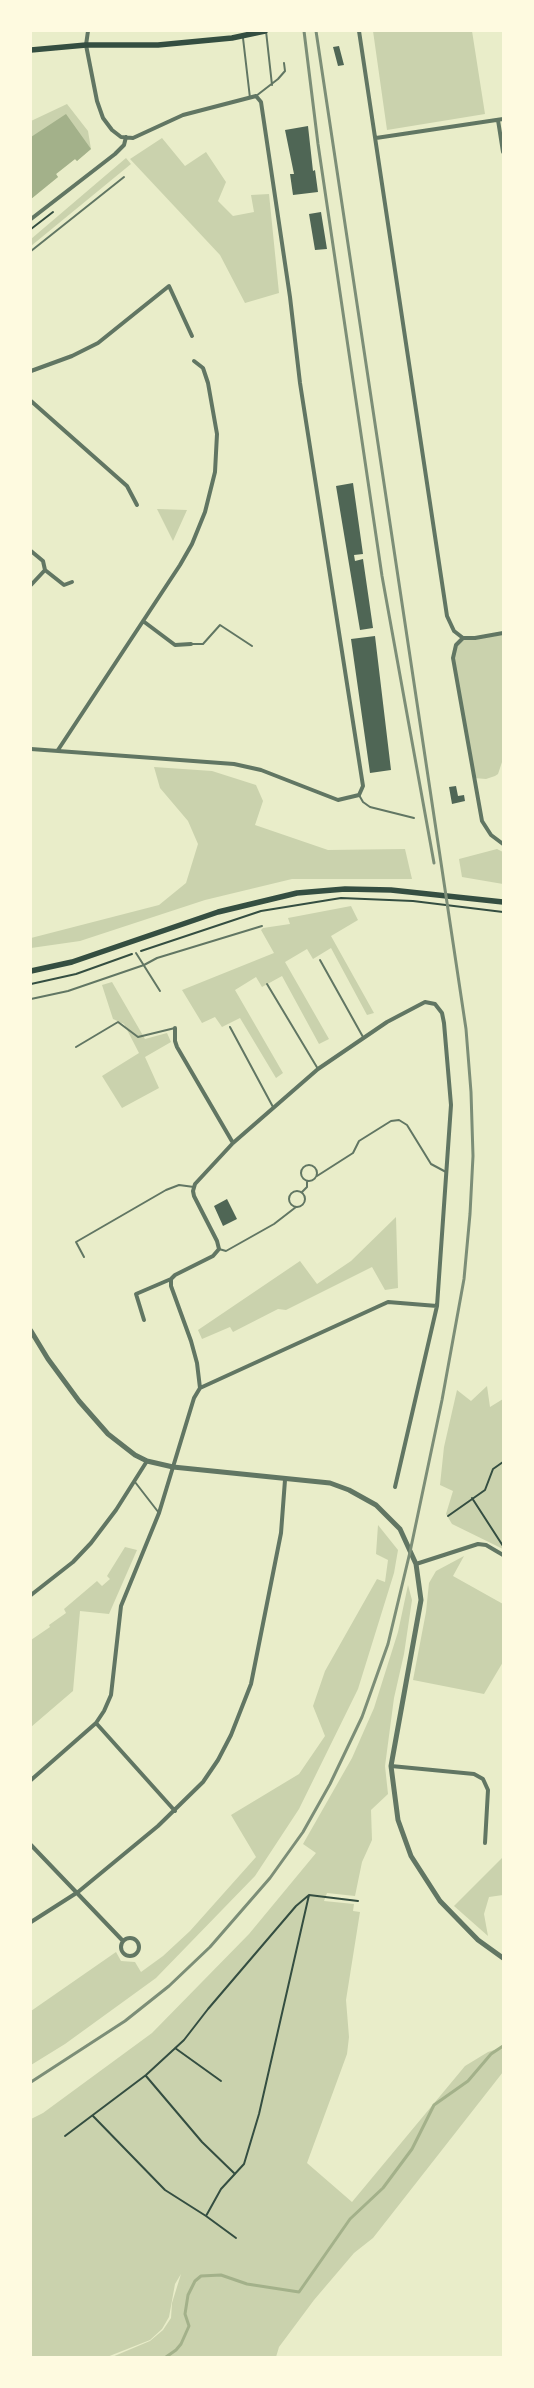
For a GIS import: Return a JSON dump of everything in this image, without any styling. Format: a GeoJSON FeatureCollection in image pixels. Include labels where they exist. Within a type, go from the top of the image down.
{"type":"FeatureCollection","features":[{"type":"Feature","properties":{"kind":"main road"},"geometry":{"type":"LineString","coordinates":[[31,50],[86,45],[158,45],[265,31]]}},
{"type":"Feature","properties":{"kind":"main road"},"geometry":{"type":"LineString","coordinates":[[31,971],[72,962],[218,912],[297,893],[345,889],[391,890],[503,902]]}},
{"type":"Feature","properties":{"kind":"street"},"geometry":{"type":"LineString","coordinates":[[31,749],[234,764],[261,770],[338,800],[359,795],[363,781],[311,455],[261,102],[256,96],[183,114],[132,138],[121,136],[112,130],[103,118],[97,101],[86,45],[88,31]]}},
{"type":"Feature","properties":{"kind":"street"},"geometry":{"type":"LineString","coordinates":[[359,31],[447,616],[454,631],[463,638],[503,633]]}},
{"type":"Feature","properties":{"kind":"street"},"geometry":{"type":"LineString","coordinates":[[376,138],[500,120],[503,152]]}},
{"type":"Feature","properties":{"kind":"street"},"geometry":{"type":"LineString","coordinates":[[31,220],[115,154],[124,145],[126,138]]}},
{"type":"Feature","properties":{"kind":"street"},"geometry":{"type":"LineString","coordinates":[[31,371],[72,356],[98,343],[169,286],[192,336]]}},
{"type":"Feature","properties":{"kind":"street"},"geometry":{"type":"LineString","coordinates":[[58,750],[192,544],[212,490],[217,434],[215,416],[203,368],[194,361]]}},
{"type":"Feature","properties":{"kind":"street"},"geometry":{"type":"LineString","coordinates":[[31,401],[127,486],[137,505]]}},
{"type":"Feature","properties":{"kind":"street"},"geometry":{"type":"LineString","coordinates":[[31,551],[43,561],[45,570],[64,585],[72,582]]}},
{"type":"Feature","properties":{"kind":"street"},"geometry":{"type":"LineString","coordinates":[[31,585],[45,570]]}},
{"type":"Feature","properties":{"kind":"street"},"geometry":{"type":"LineString","coordinates":[[143,621],[175,645],[191,644]]}},
{"type":"Feature","properties":{"kind":"street"},"geometry":{"type":"LineString","coordinates":[[463,638],[456,645],[453,658],[482,821],[491,835],[503,844]]}},
{"type":"Feature","properties":{"kind":"street"},"geometry":{"type":"LineString","coordinates":[[144,1320],[136,1294],[171,1279],[213,1256],[219,1249],[217,1241],[194,1196],[194,1187],[204,1172],[273,1107],[318,1069],[363,1037],[421,1004],[429,1002],[439,1006],[444,1023],[451,1105],[437,1306],[395,1487]]}},
{"type":"Feature","properties":{"kind":"street"},"geometry":{"type":"LineString","coordinates":[[175,1028],[175,1041],[178,1047],[233,1143]]}},
{"type":"Feature","properties":{"kind":"street"},"geometry":{"type":"LineString","coordinates":[[171,1279],[172,1291],[193,1348],[200,1388]]}},
{"type":"Feature","properties":{"kind":"street"},"geometry":{"type":"LineString","coordinates":[[31,1780],[96,1723],[111,1695],[121,1606],[159,1513],[194,1398],[200,1388],[388,1302],[437,1306]]}},
{"type":"Feature","properties":{"kind":"street"},"geometry":{"type":"LineString","coordinates":[[31,1331],[48,1359],[79,1401],[108,1434],[147,1461],[173,1467],[284,1480],[330,1483],[349,1490],[376,1505],[400,1530],[416,1564],[421,1586],[420,1612],[391,1766],[398,1820],[411,1856],[440,1901],[478,1940],[503,1958]]}},
{"type":"Feature","properties":{"kind":"street"},"geometry":{"type":"LineString","coordinates":[[31,1595],[73,1562],[91,1543],[116,1510],[147,1461]]}},
{"type":"Feature","properties":{"kind":"street"},"geometry":{"type":"LineString","coordinates":[[31,1922],[78,1892],[175,1811],[203,1782],[218,1760],[231,1735],[251,1684],[281,1533],[284,1480]]}},
{"type":"Feature","properties":{"kind":"street"},"geometry":{"type":"LineString","coordinates":[[416,1564],[478,1544],[486,1545],[503,1555]]}},
{"type":"Feature","properties":{"kind":"street"},"geometry":{"type":"LineString","coordinates":[[96,1723],[175,1811]]}},
{"type":"Feature","properties":{"kind":"street"},"geometry":{"type":"LineString","coordinates":[[391,1766],[474,1774],[483,1779],[487,1785],[488,1796],[485,1843]]}},
{"type":"Feature","properties":{"kind":"street"},"geometry":{"type":"LineString","coordinates":[[31,1845],[123,1941]]}},
{"type":"Feature","properties":{"kind":"street"},"geometry":{"type":"LineString","coordinates":[[127,1938],[134,1939],[138,1946],[137,1951],[130,1955],[124,1953],[121,1948],[123,1941],[127,1938]]}},
{"type":"Feature","properties":{"kind":"lane"},"geometry":{"type":"LineString","coordinates":[[242,31],[250,98]]}},
{"type":"Feature","properties":{"kind":"lane"},"geometry":{"type":"LineString","coordinates":[[265,31],[272,85]]}},
{"type":"Feature","properties":{"kind":"lane"},"geometry":{"type":"LineString","coordinates":[[256,96],[272,85],[285,71],[284,63]]}},
{"type":"Feature","properties":{"kind":"lane"},"geometry":{"type":"LineString","coordinates":[[31,251],[124,177]]}},
{"type":"Feature","properties":{"kind":"lane"},"geometry":{"type":"LineString","coordinates":[[191,644],[203,644],[220,625],[252,646]]}},
{"type":"Feature","properties":{"kind":"lane"},"geometry":{"type":"LineString","coordinates":[[359,795],[363,802],[370,807],[414,818]]}},
{"type":"Feature","properties":{"kind":"lane"},"geometry":{"type":"LineString","coordinates":[[31,1000],[68,991],[144,965],[157,958],[262,926]]}},
{"type":"Feature","properties":{"kind":"lane"},"geometry":{"type":"LineString","coordinates":[[136,953],[160,991]]}},
{"type":"Feature","properties":{"kind":"lane"},"geometry":{"type":"LineString","coordinates":[[320,960],[363,1037]]}},
{"type":"Feature","properties":{"kind":"lane"},"geometry":{"type":"LineString","coordinates":[[267,984],[318,1069]]}},
{"type":"Feature","properties":{"kind":"lane"},"geometry":{"type":"LineString","coordinates":[[76,1048],[118,1022],[138,1037],[175,1028]]}},
{"type":"Feature","properties":{"kind":"lane"},"geometry":{"type":"LineString","coordinates":[[230,1027],[273,1107]]}},
{"type":"Feature","properties":{"kind":"lane"},"geometry":{"type":"LineString","coordinates":[[307,1181],[312,1181],[353,1153],[359,1141],[391,1121],[400,1120],[409,1128],[431,1164],[446,1172]]}},
{"type":"Feature","properties":{"kind":"lane"},"geometry":{"type":"LineString","coordinates":[[296,1207],[290,1204],[290,1195],[293,1192],[302,1192],[307,1187],[307,1181],[300,1173],[305,1165],[314,1166],[317,1169],[317,1176]]}},
{"type":"Feature","properties":{"kind":"lane"},"geometry":{"type":"LineString","coordinates":[[84,1257],[76,1242],[166,1190],[179,1185],[194,1187]]}},
{"type":"Feature","properties":{"kind":"lane"},"geometry":{"type":"LineString","coordinates":[[219,1249],[226,1251],[274,1224],[296,1207],[304,1204],[306,1200],[302,1192]]}},
{"type":"Feature","properties":{"kind":"lane"},"geometry":{"type":"LineString","coordinates":[[135,1482],[159,1513]]}},
{"type":"Feature","properties":{"kind":"path"},"geometry":{"type":"LineString","coordinates":[[448,1516],[485,1490],[493,1470],[503,1462]]}},
{"type":"Feature","properties":{"kind":"path"},"geometry":{"type":"LineString","coordinates":[[472,1498],[503,1546]]}},
{"type":"Feature","properties":{"kind":"path"},"geometry":{"type":"LineString","coordinates":[[65,2136],[146,2075],[175,2048],[296,1906],[310,1895],[358,1901]]}},
{"type":"Feature","properties":{"kind":"path"},"geometry":{"type":"LineString","coordinates":[[206,2216],[221,2189],[244,2164],[259,2114],[310,1895]]}},
{"type":"Feature","properties":{"kind":"path"},"geometry":{"type":"LineString","coordinates":[[175,2048],[221,2081]]}},
{"type":"Feature","properties":{"kind":"path"},"geometry":{"type":"LineString","coordinates":[[146,2075],[202,2142],[235,2174]]}},
{"type":"Feature","properties":{"kind":"path"},"geometry":{"type":"LineString","coordinates":[[93,2116],[165,2190],[236,2238]]}},
{"type":"Feature","properties":{"kind":"shaded area"},"geometry":{"type":"Polygon","coordinates":[[[373,31],[472,31],[485,114],[387,130],[373,31]]]}},
{"type":"Feature","properties":{"kind":"shaded area"},"geometry":{"type":"Polygon","coordinates":[[[67,104],[88,131],[91,149],[77,161],[75,159],[56,174],[58,177],[31,199],[31,121],[67,104]]]}},
{"type":"Feature","properties":{"kind":"shaded area"},"geometry":{"type":"Polygon","coordinates":[[[66,114],[91,149],[77,161],[75,159],[56,174],[58,177],[31,199],[31,137],[66,114]]]}},
{"type":"Feature","properties":{"kind":"shaded area"},"geometry":{"type":"Polygon","coordinates":[[[162,138],[185,166],[206,152],[226,182],[218,201],[233,216],[254,212],[251,195],[269,194],[279,293],[245,303],[220,255],[130,159],[162,138]]]}},
{"type":"Feature","properties":{"kind":"shaded area"},"geometry":{"type":"Polygon","coordinates":[[[126,158],[131,164],[31,246],[31,239],[126,158]]]}},
{"type":"Feature","properties":{"kind":"shaded area"},"geometry":{"type":"Polygon","coordinates":[[[157,509],[187,510],[173,541],[157,509]]]}},
{"type":"Feature","properties":{"kind":"shaded area"},"geometry":{"type":"Polygon","coordinates":[[[503,633],[503,759],[498,774],[495,776],[486,779],[474,778],[454,664],[456,645],[463,638],[503,633]]]}},
{"type":"Feature","properties":{"kind":"shaded area"},"geometry":{"type":"Polygon","coordinates":[[[154,767],[212,771],[256,785],[263,801],[255,825],[328,850],[405,849],[412,879],[292,879],[205,900],[80,941],[31,948],[31,938],[159,905],[186,883],[198,844],[188,821],[160,788],[154,767]]]}},
{"type":"Feature","properties":{"kind":"shaded area"},"geometry":{"type":"Polygon","coordinates":[[[497,849],[503,852],[503,884],[462,877],[459,859],[497,849]]]}},
{"type":"Feature","properties":{"kind":"shaded area"},"geometry":{"type":"Polygon","coordinates":[[[351,906],[358,920],[331,936],[374,1013],[367,1015],[331,948],[313,959],[307,949],[285,962],[329,1039],[319,1044],[282,976],[262,987],[256,977],[235,990],[283,1073],[276,1078],[240,1018],[222,1027],[215,1017],[202,1023],[182,990],[274,953],[261,930],[263,928],[290,924],[288,918],[351,906]]]}},
{"type":"Feature","properties":{"kind":"shaded area"},"geometry":{"type":"Polygon","coordinates":[[[112,982],[145,1039],[167,1033],[171,1042],[145,1057],[159,1088],[122,1108],[102,1076],[139,1053],[124,1024],[113,1019],[102,985],[112,982]]]}},
{"type":"Feature","properties":{"kind":"shaded area"},"geometry":{"type":"Polygon","coordinates":[[[396,1217],[398,1288],[385,1290],[372,1267],[286,1310],[278,1309],[233,1332],[230,1327],[202,1339],[198,1330],[300,1261],[317,1284],[351,1261],[396,1217]]]}},
{"type":"Feature","properties":{"kind":"shaded area"},"geometry":{"type":"Polygon","coordinates":[[[487,1386],[490,1407],[503,1399],[503,1549],[452,1524],[446,1514],[453,1491],[440,1485],[444,1447],[457,1390],[471,1401],[487,1386]]]}},
{"type":"Feature","properties":{"kind":"shaded area"},"geometry":{"type":"Polygon","coordinates":[[[378,1525],[398,1550],[394,1573],[358,1689],[299,1809],[255,1876],[156,1978],[65,2044],[31,2065],[31,2011],[116,1952],[121,1961],[135,1962],[141,1972],[163,1956],[190,1931],[256,1857],[231,1815],[299,1774],[325,1736],[313,1706],[325,1671],[377,1579],[385,1582],[388,1560],[376,1554],[378,1525]]]}},
{"type":"Feature","properties":{"kind":"shaded area"},"geometry":{"type":"Polygon","coordinates":[[[125,1547],[137,1550],[109,1614],[80,1611],[73,1691],[31,1727],[31,1640],[66,1613],[64,1609],[97,1581],[102,1586],[110,1579],[107,1576],[125,1547]]]}},
{"type":"Feature","properties":{"kind":"shaded area"},"geometry":{"type":"Polygon","coordinates":[[[464,1556],[453,1576],[503,1604],[503,1662],[484,1694],[413,1680],[426,1612],[429,1583],[436,1571],[464,1556]]]}},
{"type":"Feature","properties":{"kind":"shaded area"},"geometry":{"type":"Polygon","coordinates":[[[408,1585],[412,1600],[404,1654],[394,1698],[385,1766],[388,1794],[371,1810],[372,1840],[362,1862],[355,1896],[327,1893],[324,1901],[354,1904],[353,1911],[360,1912],[346,2000],[349,2037],[347,2054],[307,2163],[352,2202],[465,2066],[488,2052],[503,2047],[503,2072],[373,2238],[354,2253],[314,2300],[279,2347],[276,2357],[112,2357],[150,2341],[163,2330],[171,2318],[172,2303],[181,2274],[175,2284],[169,2317],[162,2329],[150,2340],[107,2357],[31,2357],[31,2119],[43,2113],[152,2033],[249,1934],[316,1853],[303,1844],[352,1758],[374,1708],[398,1632],[408,1585]]]}},
{"type":"Feature","properties":{"kind":"shaded area"},"geometry":{"type":"Polygon","coordinates":[[[503,1857],[503,1895],[489,1897],[484,1914],[488,1936],[454,1906],[503,1857]]]}},
{"type":"Feature","properties":{"kind":"building"},"geometry":{"type":"Polygon","coordinates":[[[339,46],[344,65],[338,66],[333,47],[339,46]]]}},
{"type":"Feature","properties":{"kind":"building"},"geometry":{"type":"Polygon","coordinates":[[[308,126],[313,171],[315,170],[318,192],[293,195],[290,174],[294,174],[285,130],[308,126]]]}},
{"type":"Feature","properties":{"kind":"building"},"geometry":{"type":"Polygon","coordinates":[[[321,212],[327,249],[315,250],[309,214],[321,212]]]}},
{"type":"Feature","properties":{"kind":"building"},"geometry":{"type":"Polygon","coordinates":[[[353,483],[363,554],[354,555],[355,561],[363,559],[373,628],[360,630],[336,486],[353,483]]]}},
{"type":"Feature","properties":{"kind":"building"},"geometry":{"type":"Polygon","coordinates":[[[375,636],[391,770],[370,773],[351,639],[375,636]]]}},
{"type":"Feature","properties":{"kind":"building"},"geometry":{"type":"Polygon","coordinates":[[[456,786],[458,796],[464,795],[465,801],[452,804],[449,787],[456,786]]]}},
{"type":"Feature","properties":{"kind":"building"},"geometry":{"type":"Polygon","coordinates":[[[227,1199],[237,1219],[223,1226],[214,1206],[227,1199]]]}},
{"type":"Feature","properties":{"kind":"waterway"},"geometry":{"type":"LineString","coordinates":[[166,2357],[181,2344],[189,2326],[185,2314],[188,2295],[195,2281],[201,2276],[221,2275],[247,2284],[299,2292],[350,2219],[383,2188],[412,2149],[434,2105],[468,2081],[491,2054],[503,2046]]}},
{"type":"Feature","properties":{"kind":"railway"},"geometry":{"type":"LineString","coordinates":[[304,31],[318,144],[382,576],[434,863]]}},
{"type":"Feature","properties":{"kind":"railway"},"geometry":{"type":"LineString","coordinates":[[31,2082],[125,2021],[169,1986],[210,1947],[270,1878],[303,1832],[330,1784],[362,1717],[388,1644],[410,1552],[442,1400],[464,1279],[473,1156],[471,1092],[466,1029],[316,31]]}}]}
